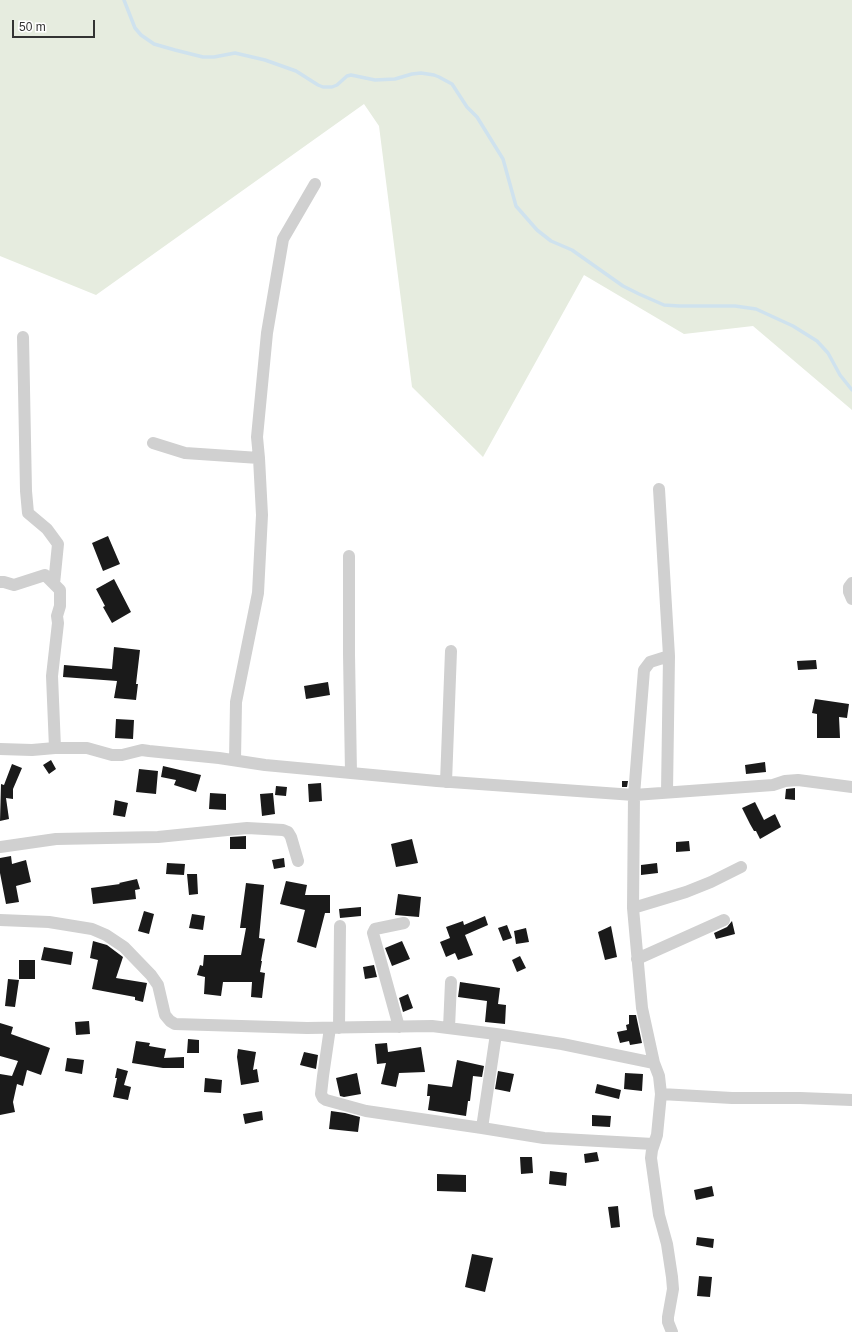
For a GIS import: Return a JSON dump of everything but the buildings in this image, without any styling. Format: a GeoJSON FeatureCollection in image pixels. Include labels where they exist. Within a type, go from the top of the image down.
{"type":"FeatureCollection","features":[{"type":"Feature","properties":{"kind":"street"},"geometry":{"type":"LineString","coordinates":[[235,760],[236,702],[258,593],[262,515],[260,458],[257,437],[267,333],[283,239],[315,184]]}},
{"type":"Feature","properties":{"kind":"street"},"geometry":{"type":"LineString","coordinates":[[23,337],[26,491],[28,513],[47,529],[58,544],[54,584]]}},
{"type":"Feature","properties":{"kind":"street"},"geometry":{"type":"LineString","coordinates":[[153,443],[185,453],[260,458]]}},
{"type":"Feature","properties":{"kind":"street"},"geometry":{"type":"LineString","coordinates":[[659,489],[669,656],[667,792]]}},
{"type":"Feature","properties":{"kind":"street"},"geometry":{"type":"LineString","coordinates":[[349,556],[350,773]]}},
{"type":"Feature","properties":{"kind":"street"},"geometry":{"type":"LineString","coordinates":[[0,582],[14,585],[45,575],[60,590],[60,606],[57,616],[58,623],[52,676],[55,748]]}},
{"type":"Feature","properties":{"kind":"street"},"geometry":{"type":"LineString","coordinates":[[852,583],[849,587],[849,592],[852,599]]}},
{"type":"Feature","properties":{"kind":"street"},"geometry":{"type":"LineString","coordinates":[[446,782],[451,651]]}},
{"type":"Feature","properties":{"kind":"street"},"geometry":{"type":"LineString","coordinates":[[669,656],[650,662],[644,670],[634,795],[633,908],[642,1008],[654,1063],[660,1076],[661,1094],[657,1135],[653,1144],[651,1158],[659,1215],[667,1244],[672,1277],[673,1289],[668,1317],[668,1322],[672,1332]]}},
{"type":"Feature","properties":{"kind":"street"},"geometry":{"type":"LineString","coordinates":[[0,749],[32,750],[87,748],[112,755],[122,755],[142,750],[235,760],[265,765],[446,782],[634,795],[773,785],[785,781],[798,780],[852,787]]}},
{"type":"Feature","properties":{"kind":"street"},"geometry":{"type":"LineString","coordinates":[[0,847],[56,839],[158,837],[247,828],[283,830],[288,832],[291,837],[298,861]]}},
{"type":"Feature","properties":{"kind":"street"},"geometry":{"type":"LineString","coordinates":[[633,908],[686,892],[711,882],[741,867]]}},
{"type":"Feature","properties":{"kind":"street"},"geometry":{"type":"LineString","coordinates":[[0,920],[49,922],[92,929],[106,935],[124,947],[151,975],[158,985],[165,1015],[175,1024],[307,1028],[432,1026],[562,1044],[654,1063]]}},
{"type":"Feature","properties":{"kind":"street"},"geometry":{"type":"LineString","coordinates":[[637,959],[724,920]]}},
{"type":"Feature","properties":{"kind":"street"},"geometry":{"type":"LineString","coordinates":[[400,1027],[373,933],[375,929],[404,923]]}},
{"type":"Feature","properties":{"kind":"street"},"geometry":{"type":"LineString","coordinates":[[340,926],[335,1028],[323,1076],[321,1094],[323,1098],[366,1111],[544,1138],[653,1144]]}},
{"type":"Feature","properties":{"kind":"street"},"geometry":{"type":"LineString","coordinates":[[449,1028],[451,982]]}},
{"type":"Feature","properties":{"kind":"street"},"geometry":{"type":"LineString","coordinates":[[482,1128],[496,1034]]}},
{"type":"Feature","properties":{"kind":"street"},"geometry":{"type":"LineString","coordinates":[[661,1094],[732,1098],[852,1100]]}},
{"type":"Feature","properties":{"kind":"shaded area"},"geometry":{"type":"Polygon","coordinates":[[[0,0],[852,0],[852,410],[753,326],[684,334],[584,275],[483,457],[412,387],[379,126],[364,104],[96,295],[0,256],[0,0]]]}},
{"type":"Feature","properties":{"kind":"waterway"},"geometry":{"type":"LineString","coordinates":[[124,0],[135,28],[141,35],[154,44],[203,57],[214,57],[235,53],[265,60],[296,71],[323,87],[332,87],[337,85],[347,76],[351,75],[375,80],[395,79],[421,73],[439,77],[452,84],[467,107],[477,117],[503,159],[516,206],[537,230],[551,241],[572,250],[623,286],[664,305],[735,306],[756,309],[793,326],[817,341],[828,353],[840,375],[852,390]]}}]}
